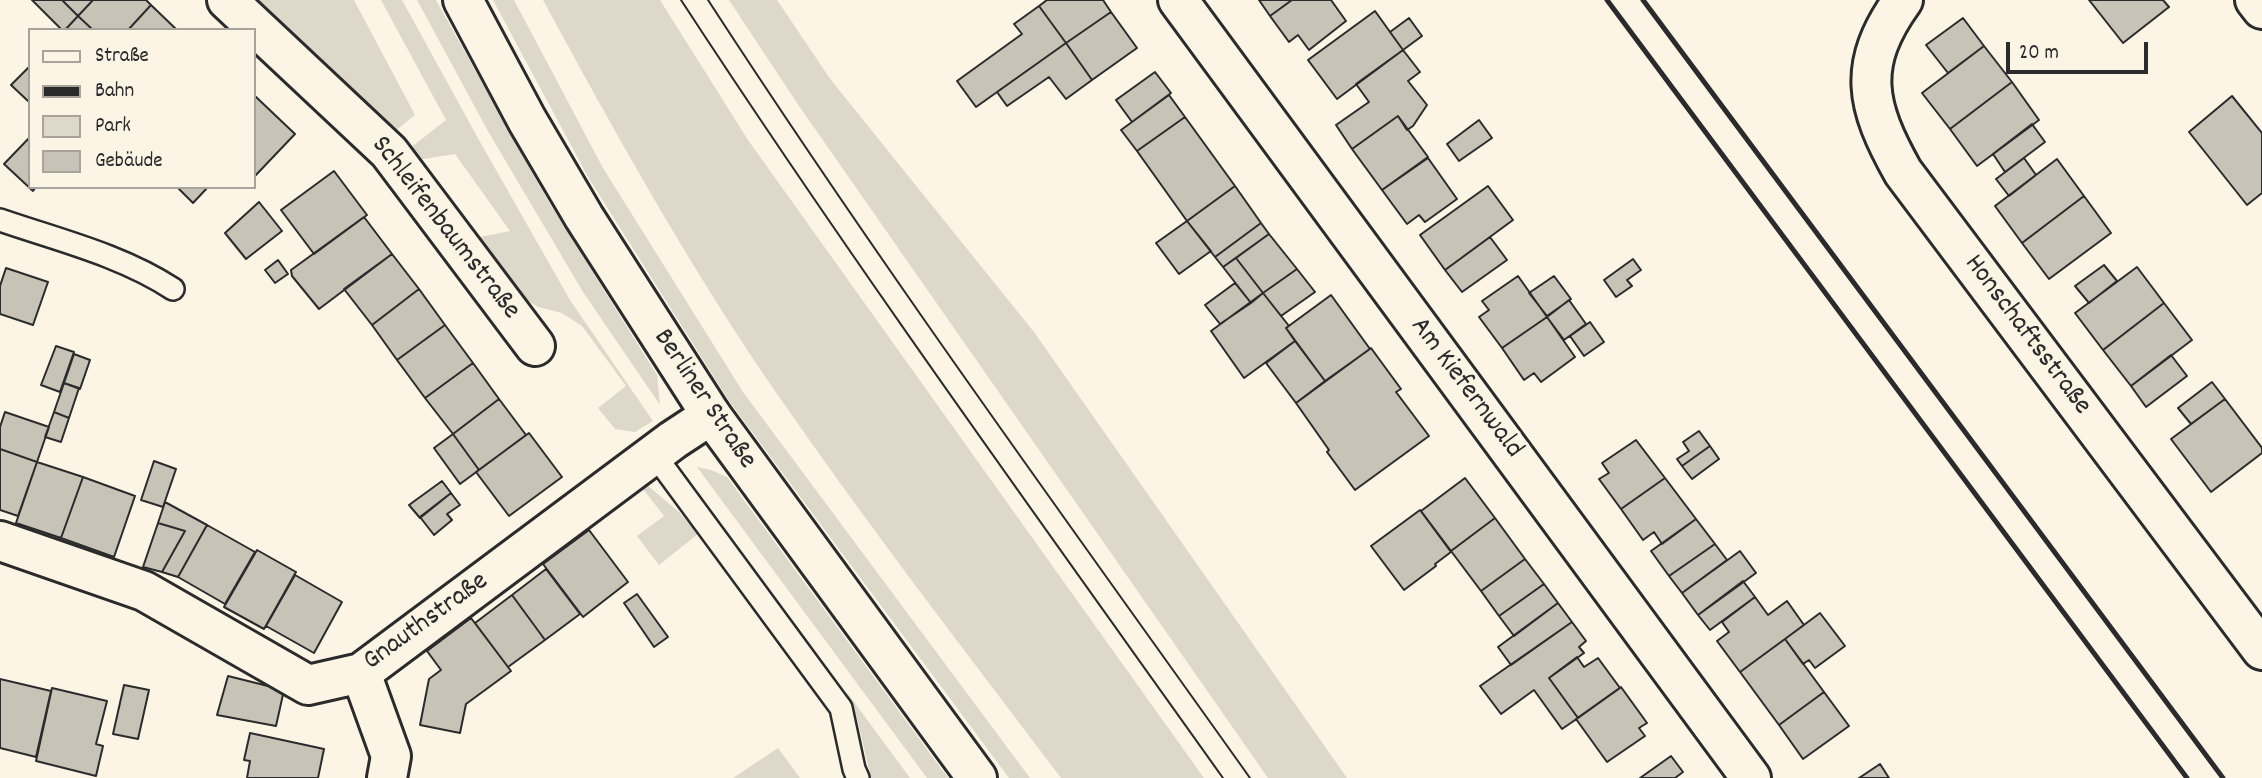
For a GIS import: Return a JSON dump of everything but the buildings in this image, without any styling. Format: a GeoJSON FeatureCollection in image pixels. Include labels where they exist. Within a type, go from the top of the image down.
{"type":"FeatureCollection","features":[{"type":"Feature","properties":{"kind":"street","name":"Schleifenbaumstraße"},"geometry":{"type":"LineString","coordinates":[[227,0],[389,152],[535,346]]}},
{"type":"Feature","properties":{"kind":"street","name":"Berliner Straße"},"geometry":{"type":"LineString","coordinates":[[463,0],[527,120],[584,217],[710,415],[977,778]]}},
{"type":"Feature","properties":{"kind":"street","name":"Am Kiefernwald"},"geometry":{"type":"LineString","coordinates":[[1178,0],[1751,778]]}},
{"type":"Feature","properties":{"kind":"street","name":"Honschaftsstraße"},"geometry":{"type":"LineString","coordinates":[[1903,0],[1886,24],[1872,66],[1872,104],[1890,150],[1903,172],[2262,650]]}},
{"type":"Feature","properties":{"kind":"street"},"geometry":{"type":"LineString","coordinates":[[2255,0],[2262,9]]}},
{"type":"Feature","properties":{"kind":"street","name":"Gnauthstraße"},"geometry":{"type":"LineString","coordinates":[[0,541],[144,591],[308,685],[361,673],[710,415]]}},
{"type":"Feature","properties":{"kind":"street"},"geometry":{"type":"LineString","coordinates":[[361,673],[391,756],[387,778]]}},
{"type":"Feature","properties":{"kind":"lane"},"geometry":{"type":"LineString","coordinates":[[0,220],[109,257],[152,275],[173,289]]}},
{"type":"Feature","properties":{"kind":"lane"},"geometry":{"type":"LineString","coordinates":[[654,454],[841,708],[858,778]]}},
{"type":"Feature","properties":{"kind":"green space"},"geometry":{"type":"Polygon","coordinates":[[[251,0],[354,0],[415,115],[394,132],[251,0]]]}},
{"type":"Feature","properties":{"kind":"green space"},"geometry":{"type":"Polygon","coordinates":[[[381,0],[402,0],[570,300],[653,421],[635,432],[615,429],[598,408],[626,386],[582,326],[562,313],[538,307],[515,293],[475,238],[510,231],[455,154],[417,160],[409,149],[446,120],[381,0]]]}},
{"type":"Feature","properties":{"kind":"green space"},"geometry":{"type":"Polygon","coordinates":[[[417,0],[436,0],[548,201],[657,375],[660,405],[583,292],[489,133],[417,0]]]}},
{"type":"Feature","properties":{"kind":"green space"},"geometry":{"type":"Polygon","coordinates":[[[493,0],[514,0],[603,168],[743,392],[1030,778],[1009,778],[729,401],[588,177],[493,0]]]}},
{"type":"Feature","properties":{"kind":"green space"},"geometry":{"type":"Polygon","coordinates":[[[543,0],[660,0],[748,140],[1204,778],[1061,778],[874,530],[766,378],[678,239],[543,0]]]}},
{"type":"Feature","properties":{"kind":"green space"},"geometry":{"type":"Polygon","coordinates":[[[729,0],[777,0],[831,80],[1034,332],[1347,778],[1268,778],[799,106],[729,0]]]}},
{"type":"Feature","properties":{"kind":"green space"},"geometry":{"type":"Polygon","coordinates":[[[697,467],[727,477],[948,778],[927,778],[697,467]]]}},
{"type":"Feature","properties":{"kind":"green space"},"geometry":{"type":"Polygon","coordinates":[[[647,485],[679,512],[698,534],[659,565],[637,536],[664,516],[643,489],[647,485]]]}},
{"type":"Feature","properties":{"kind":"green space"},"geometry":{"type":"Polygon","coordinates":[[[846,691],[910,778],[871,778],[857,718],[846,691]]]}},
{"type":"Feature","properties":{"kind":"green space"},"geometry":{"type":"Polygon","coordinates":[[[778,748],[800,778],[733,778],[778,748]]]}},
{"type":"Feature","properties":{"kind":"tram line"},"geometry":{"type":"LineString","coordinates":[[681,0],[880,295],[1223,778]]}},
{"type":"Feature","properties":{"kind":"tram line"},"geometry":{"type":"LineString","coordinates":[[708,0],[907,295],[1250,778]]}},
{"type":"Feature","properties":{"kind":"railway"},"geometry":{"type":"LineString","coordinates":[[1607,0],[2187,778]]}},
{"type":"Feature","properties":{"kind":"railway"},"geometry":{"type":"LineString","coordinates":[[1643,0],[2223,778]]}}]}
